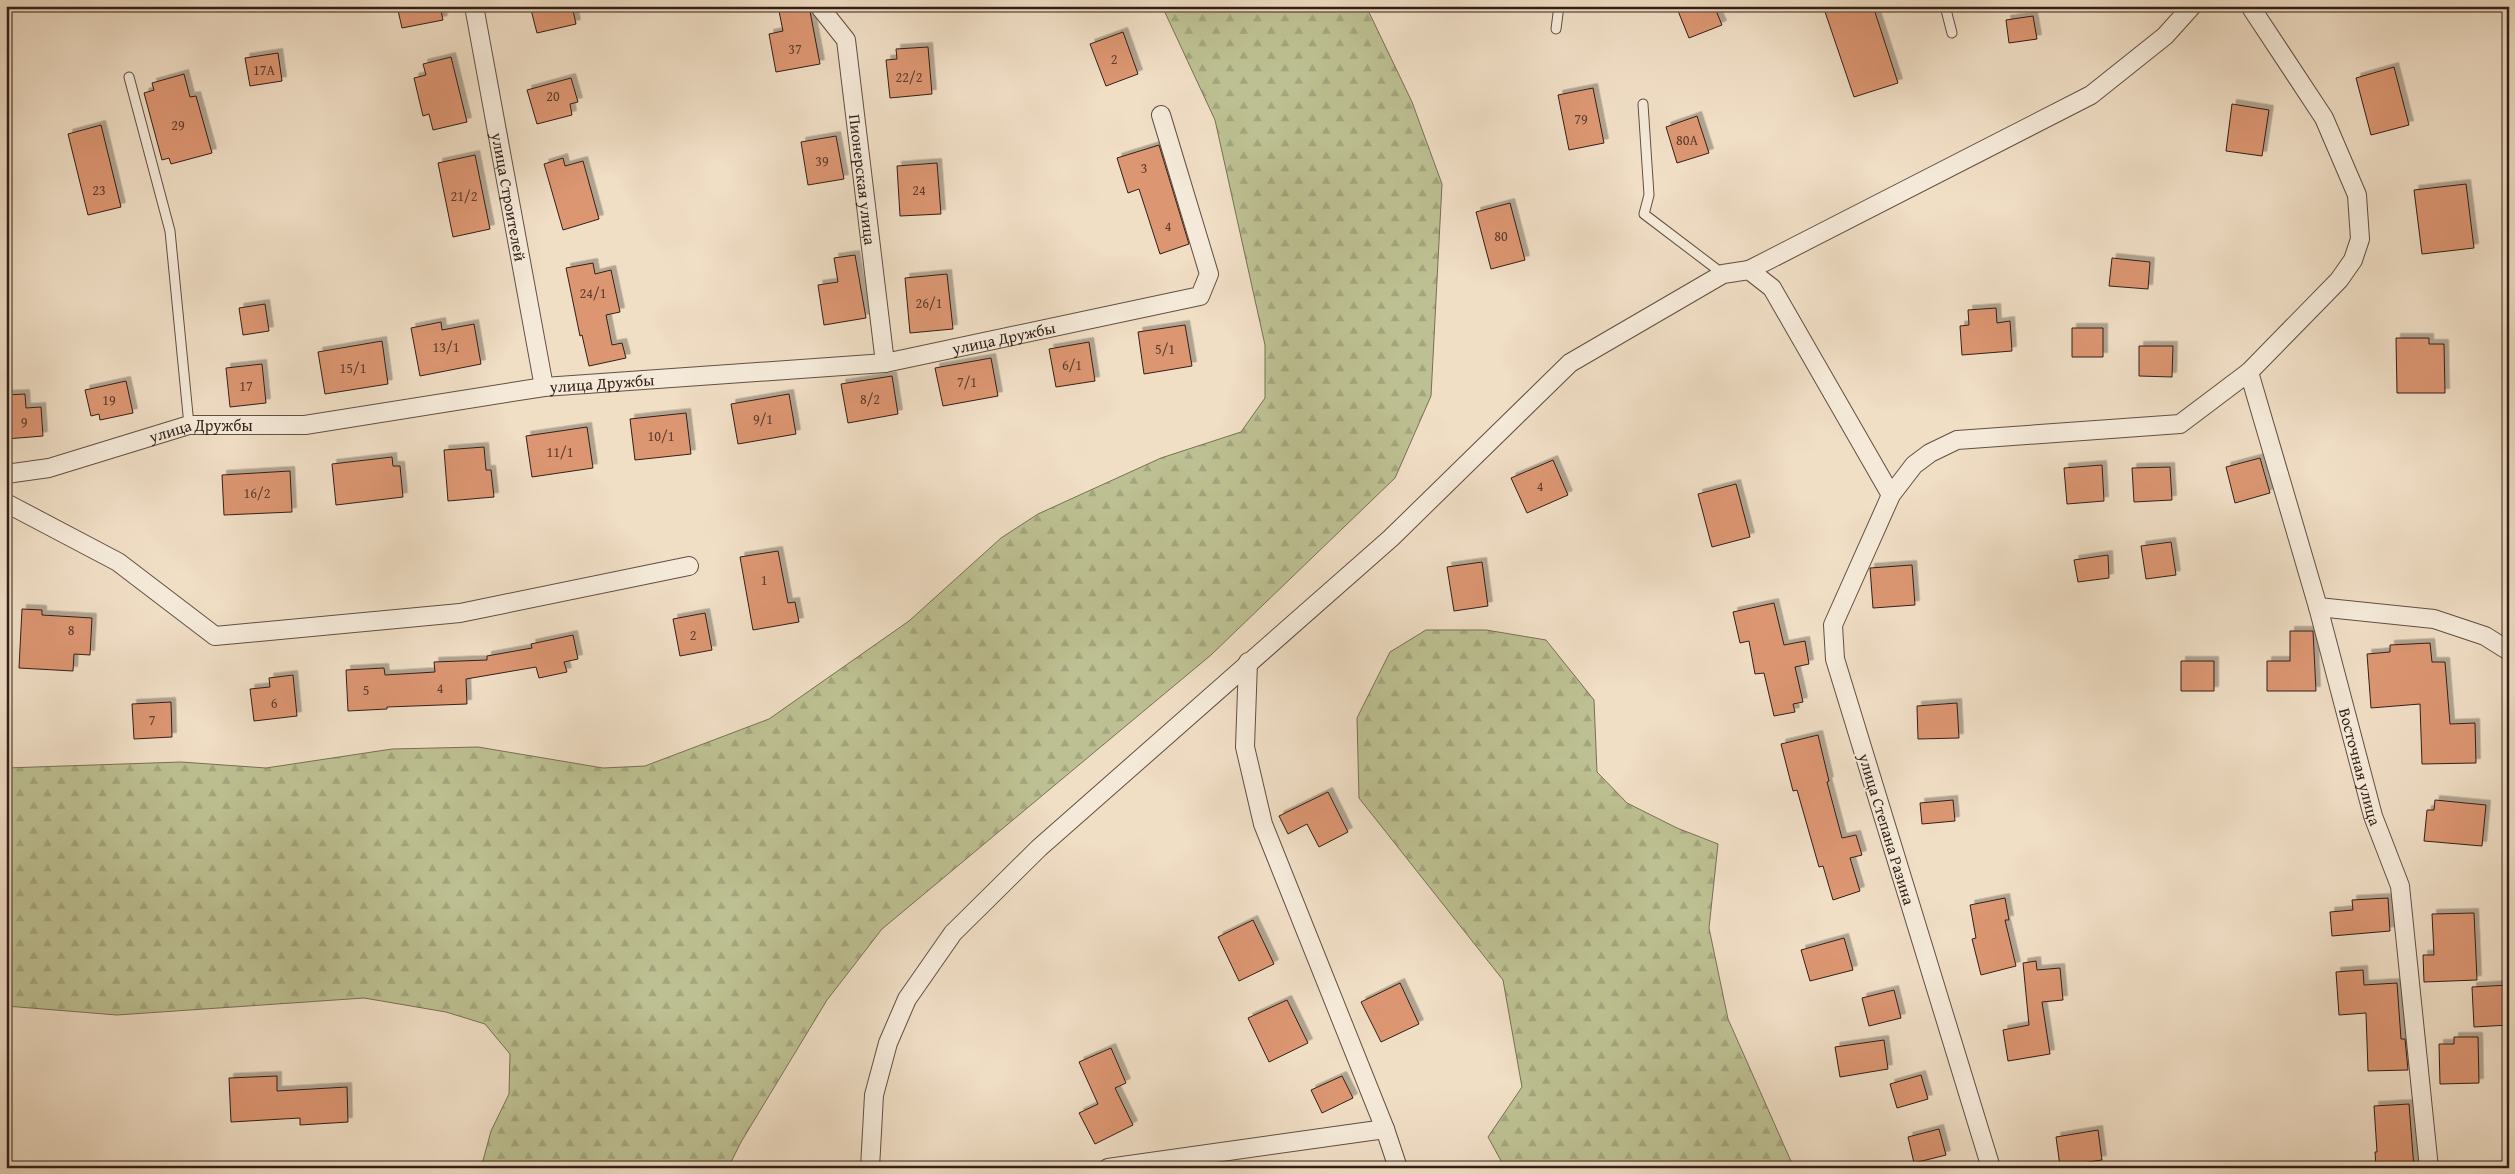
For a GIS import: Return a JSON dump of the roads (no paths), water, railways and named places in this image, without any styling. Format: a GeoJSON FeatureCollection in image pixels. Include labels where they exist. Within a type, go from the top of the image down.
{"type":"FeatureCollection","features":[{"type":"Feature","properties":{"kind":"street","name":"улица Строителей"},"geometry":{"type":"LineString","coordinates":[[474,6],[544,387]]}},
{"type":"Feature","properties":{"kind":"street","name":"Пионерская улица"},"geometry":{"type":"LineString","coordinates":[[819,6],[846,40],[885,362]]}},
{"type":"Feature","properties":{"kind":"street"},"geometry":{"type":"LineString","coordinates":[[870,1168],[874,1095],[888,1043],[907,999],[954,933],[1039,848],[1390,538],[1570,363],[1723,274],[1749,270],[2091,95],[2165,36],[2192,6]]}},
{"type":"Feature","properties":{"kind":"street","name":"улица Степана Разина"},"geometry":{"type":"LineString","coordinates":[[1991,1168],[1835,659],[1833,625],[1891,495],[1914,464],[1930,453],[1957,440],[2180,424],[2249,372],[2339,280],[2353,260],[2360,239],[2356,195],[2324,118],[2250,6]]}},
{"type":"Feature","properties":{"kind":"street","name":"улица Дружбы"},"geometry":{"type":"LineString","coordinates":[[6,474],[49,468],[190,425],[304,425],[544,387],[885,362],[1200,296],[1209,274],[1161,115]]}},
{"type":"Feature","properties":{"kind":"street"},"geometry":{"type":"LineString","coordinates":[[1749,270],[1772,288],[1891,495]]}},
{"type":"Feature","properties":{"kind":"street","name":"Восточная улица"},"geometry":{"type":"LineString","coordinates":[[2249,372],[2318,607],[2372,816],[2400,886],[2428,1168]]}},
{"type":"Feature","properties":{"kind":"street"},"geometry":{"type":"LineString","coordinates":[[6,503],[118,562],[215,636],[460,613],[689,566]]}},
{"type":"Feature","properties":{"kind":"street"},"geometry":{"type":"LineString","coordinates":[[2318,607],[2434,619],[2484,636],[2509,650]]}},
{"type":"Feature","properties":{"kind":"street"},"geometry":{"type":"LineString","coordinates":[[1248,662],[1245,747],[1263,824],[1385,1129],[1398,1168]]}},
{"type":"Feature","properties":{"kind":"street"},"geometry":{"type":"LineString","coordinates":[[1108,1168],[1385,1129]]}},
{"type":"Feature","properties":{"kind":"lane"},"geometry":{"type":"LineString","coordinates":[[1556,29],[1559,6]]}},
{"type":"Feature","properties":{"kind":"lane"},"geometry":{"type":"LineString","coordinates":[[1945,6],[1952,33]]}},
{"type":"Feature","properties":{"kind":"lane"},"geometry":{"type":"LineString","coordinates":[[130,77],[170,231],[190,425]]}},
{"type":"Feature","properties":{"kind":"lane"},"geometry":{"type":"LineString","coordinates":[[1643,104],[1649,195],[1644,214],[1723,274]]}}]}
